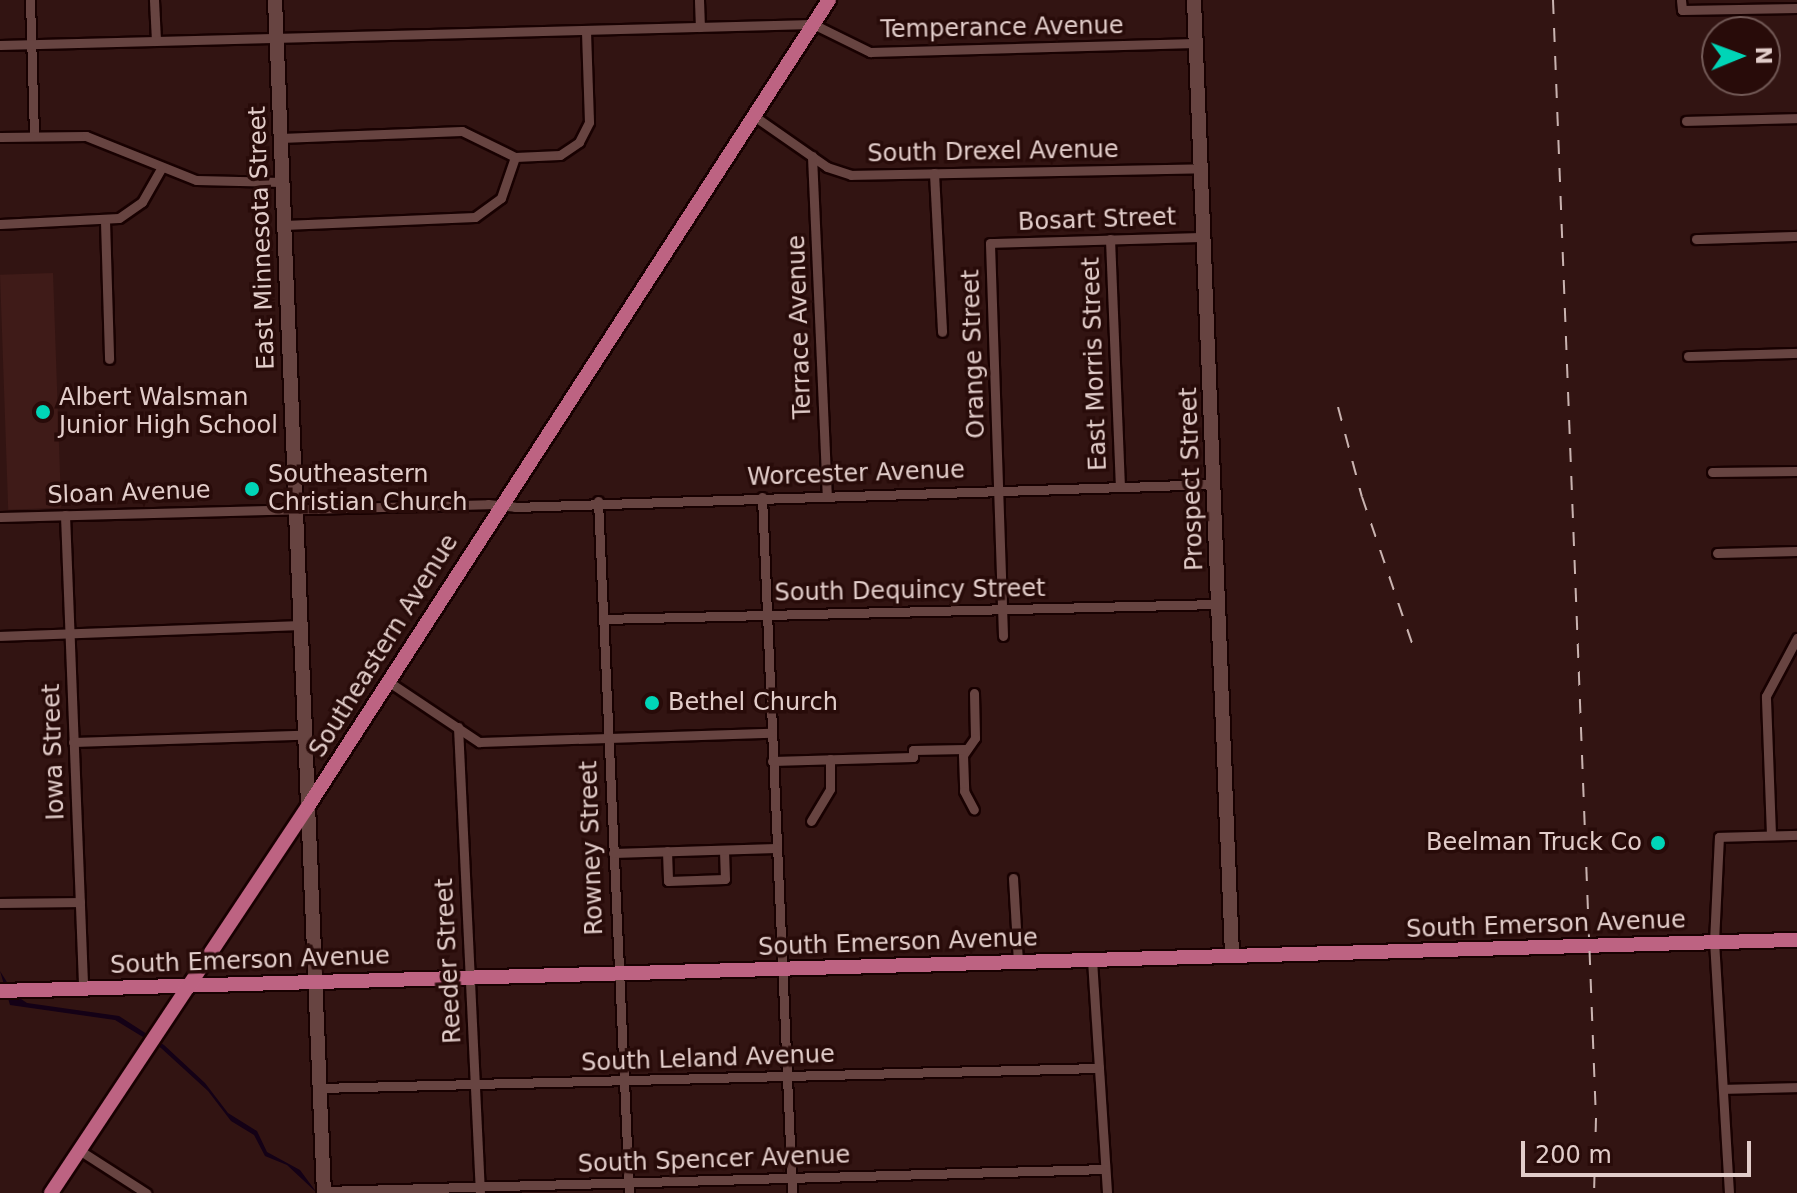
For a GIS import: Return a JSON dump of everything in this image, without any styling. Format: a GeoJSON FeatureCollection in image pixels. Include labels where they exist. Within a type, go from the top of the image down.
{"type":"FeatureCollection","features":[{"type":"Feature","properties":{"kind":"main road","name":"Southeastern Avenue"},"geometry":{"type":"LineString","coordinates":[[51,1193],[187,984],[307,808],[386,680],[829,0]]}},
{"type":"Feature","properties":{"kind":"main road","name":"South Emerson Avenue"},"geometry":{"type":"LineString","coordinates":[[2,990],[1797,940]]}},
{"type":"Feature","properties":{"kind":"street"},"geometry":{"type":"LineString","coordinates":[[30,0],[34,136]]}},
{"type":"Feature","properties":{"kind":"street"},"geometry":{"type":"LineString","coordinates":[[154,0],[156,41]]}},
{"type":"Feature","properties":{"kind":"street","name":"East Minnesota Street"},"geometry":{"type":"LineString","coordinates":[[275,0],[297,625],[324,1192]]}},
{"type":"Feature","properties":{"kind":"street"},"geometry":{"type":"LineString","coordinates":[[699,0],[700,27]]}},
{"type":"Feature","properties":{"kind":"street","name":"Prospect Street"},"geometry":{"type":"LineString","coordinates":[[1194,0],[1232,956]]}},
{"type":"Feature","properties":{"kind":"street"},"geometry":{"type":"LineString","coordinates":[[1682,5],[1796,5]]}},
{"type":"Feature","properties":{"kind":"street","name":"Temperance Avenue"},"geometry":{"type":"LineString","coordinates":[[0,45],[813,24],[870,52],[1196,43]]}},
{"type":"Feature","properties":{"kind":"street"},"geometry":{"type":"LineString","coordinates":[[280,138],[466,132],[515,157],[553,157],[573,147],[590,119],[586,30]]}},
{"type":"Feature","properties":{"kind":"street","name":"South Drexel Avenue"},"geometry":{"type":"LineString","coordinates":[[754,116],[812,156],[851,175],[1201,168]]}},
{"type":"Feature","properties":{"kind":"street"},"geometry":{"type":"LineString","coordinates":[[1686,121],[1797,118]]}},
{"type":"Feature","properties":{"kind":"street"},"geometry":{"type":"LineString","coordinates":[[0,137],[100,139],[162,167],[210,182],[282,182]]}},
{"type":"Feature","properties":{"kind":"street","name":"Terrace Avenue"},"geometry":{"type":"LineString","coordinates":[[812,156],[827,495]]}},
{"type":"Feature","properties":{"kind":"street"},"geometry":{"type":"LineString","coordinates":[[284,225],[478,216],[501,198],[515,157]]}},
{"type":"Feature","properties":{"kind":"street"},"geometry":{"type":"LineString","coordinates":[[0,224],[105,221],[140,205],[162,167]]}},
{"type":"Feature","properties":{"kind":"street"},"geometry":{"type":"LineString","coordinates":[[934,173],[942,332]]}},
{"type":"Feature","properties":{"kind":"street"},"geometry":{"type":"LineString","coordinates":[[105,221],[109,359]]}},
{"type":"Feature","properties":{"kind":"street"},"geometry":{"type":"LineString","coordinates":[[1696,239],[1797,236]]}},
{"type":"Feature","properties":{"kind":"street","name":"Bosart Street"},"geometry":{"type":"LineString","coordinates":[[990,243],[1205,237]]}},
{"type":"Feature","properties":{"kind":"street","name":"East Morris Street"},"geometry":{"type":"LineString","coordinates":[[1110,239],[1120,487]]}},
{"type":"Feature","properties":{"kind":"street","name":"Orange Street"},"geometry":{"type":"LineString","coordinates":[[990,243],[1003,636]]}},
{"type":"Feature","properties":{"kind":"street"},"geometry":{"type":"LineString","coordinates":[[1688,356],[1797,353]]}},
{"type":"Feature","properties":{"kind":"street"},"geometry":{"type":"LineString","coordinates":[[1712,472],[1797,471]]}},
{"type":"Feature","properties":{"kind":"street","name":"Worcester Avenue"},"geometry":{"type":"LineString","coordinates":[[500,505],[1214,484]]}},
{"type":"Feature","properties":{"kind":"street"},"geometry":{"type":"LineString","coordinates":[[762,497],[792,1193]]}},
{"type":"Feature","properties":{"kind":"street","name":"Rowney Street"},"geometry":{"type":"LineString","coordinates":[[598,501],[629,1188]]}},
{"type":"Feature","properties":{"kind":"street","name":"Sloan Avenue"},"geometry":{"type":"LineString","coordinates":[[0,517],[500,505]]}},
{"type":"Feature","properties":{"kind":"street","name":"Iowa Street"},"geometry":{"type":"LineString","coordinates":[[65,515],[83,988]]}},
{"type":"Feature","properties":{"kind":"street"},"geometry":{"type":"LineString","coordinates":[[1717,553],[1797,551]]}},
{"type":"Feature","properties":{"kind":"street","name":"South Dequincy Street"},"geometry":{"type":"LineString","coordinates":[[603,619],[1218,604]]}},
{"type":"Feature","properties":{"kind":"street"},"geometry":{"type":"LineString","coordinates":[[0,636],[297,625]]}},
{"type":"Feature","properties":{"kind":"street"},"geometry":{"type":"LineString","coordinates":[[1771,835],[1766,696],[1797,638]]}},
{"type":"Feature","properties":{"kind":"street"},"geometry":{"type":"LineString","coordinates":[[386,680],[479,742],[771,733]]}},
{"type":"Feature","properties":{"kind":"street"},"geometry":{"type":"LineString","coordinates":[[974,693],[975,738],[966,749],[963,786],[974,810]]}},
{"type":"Feature","properties":{"kind":"street","name":"Reeder Street"},"geometry":{"type":"LineString","coordinates":[[458,727],[480,1190]]}},
{"type":"Feature","properties":{"kind":"street"},"geometry":{"type":"LineString","coordinates":[[73,742],[302,735]]}},
{"type":"Feature","properties":{"kind":"street"},"geometry":{"type":"LineString","coordinates":[[772,761],[913,757],[913,750],[966,749]]}},
{"type":"Feature","properties":{"kind":"street"},"geometry":{"type":"LineString","coordinates":[[818,819],[830,789],[830,759]]}},
{"type":"Feature","properties":{"kind":"street"},"geometry":{"type":"LineString","coordinates":[[1729,1193],[1714,942],[1719,837],[1797,835]]}},
{"type":"Feature","properties":{"kind":"street"},"geometry":{"type":"LineString","coordinates":[[613,853],[776,848]]}},
{"type":"Feature","properties":{"kind":"street"},"geometry":{"type":"LineString","coordinates":[[667,851],[668,881],[725,879],[724,850]]}},
{"type":"Feature","properties":{"kind":"street"},"geometry":{"type":"LineString","coordinates":[[1013,878],[1018,962]]}},
{"type":"Feature","properties":{"kind":"street"},"geometry":{"type":"LineString","coordinates":[[3,904],[80,902]]}},
{"type":"Feature","properties":{"kind":"street"},"geometry":{"type":"LineString","coordinates":[[1092,960],[1107,1193]]}},
{"type":"Feature","properties":{"kind":"street","name":"South Leland Avenue"},"geometry":{"type":"LineString","coordinates":[[319,1088],[1099,1068]]}},
{"type":"Feature","properties":{"kind":"street"},"geometry":{"type":"LineString","coordinates":[[1723,1089],[1797,1087]]}},
{"type":"Feature","properties":{"kind":"street"},"geometry":{"type":"LineString","coordinates":[[79,1150],[146,1193]]}},
{"type":"Feature","properties":{"kind":"street","name":"South Spencer Avenue"},"geometry":{"type":"LineString","coordinates":[[324,1192],[629,1188],[791,1178],[1105,1169]]}},
{"type":"Feature","properties":{"kind":"shaded area"},"geometry":{"type":"Polygon","coordinates":[[[53,273],[61,508],[8,510],[0,275],[53,273]]]}},
{"type":"Feature","properties":{"kind":"shaded area"},"geometry":{"type":"Polygon","coordinates":[[[0,971],[15,995],[27,1003],[119,1016],[164,1045],[205,1083],[228,1113],[257,1131],[267,1152],[300,1170],[317,1193],[287,1165],[265,1156],[254,1135],[231,1121],[208,1091],[161,1048],[115,1020],[10,1005],[0,971]]]}},
{"type":"Feature","properties":{"kind":"railway"},"geometry":{"type":"LineString","coordinates":[[1553,0],[1596,1118],[1594,1193]]}},
{"type":"Feature","properties":{"kind":"railway"},"geometry":{"type":"LineString","coordinates":[[1338,407],[1362,497],[1414,649]]}},
{"type":"Feature","properties":{"kind":"place","name":"Albert Walsman Junior High School"},"geometry":{"type":"Point","coordinates":[43,412]}},
{"type":"Feature","properties":{"kind":"place","name":"Southeastern Christian Church"},"geometry":{"type":"Point","coordinates":[252,489]}},
{"type":"Feature","properties":{"kind":"place","name":"Bethel Church"},"geometry":{"type":"Point","coordinates":[652,703]}},
{"type":"Feature","properties":{"kind":"place","name":"Beelman Truck Co"},"geometry":{"type":"Point","coordinates":[1658,843]}}]}
